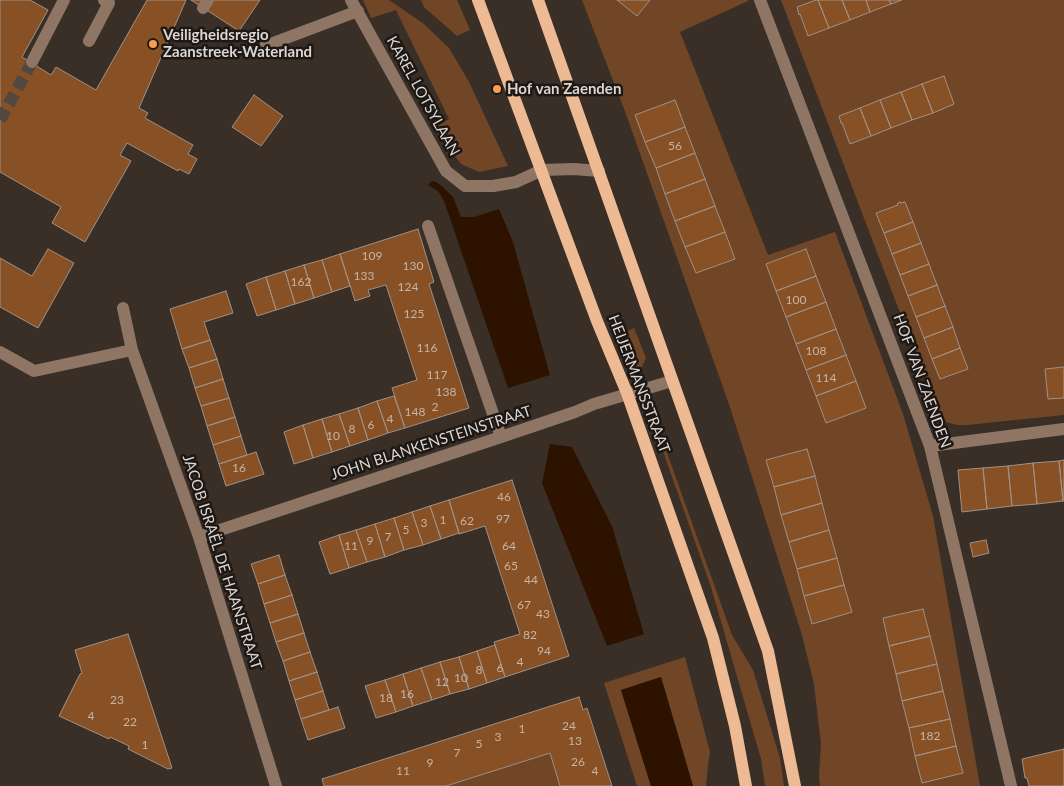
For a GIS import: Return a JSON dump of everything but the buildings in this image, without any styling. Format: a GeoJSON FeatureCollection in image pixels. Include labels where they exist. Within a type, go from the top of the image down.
{"type":"FeatureCollection","features":[{"type":"Feature","properties":{"kind":"main road","name":"HEIJERMANSSTRAAT"},"geometry":{"type":"LineString","coordinates":[[478,0],[597,321],[627,393],[714,638],[735,726],[746,786]]}},
{"type":"Feature","properties":{"kind":"main road","name":"HEIJERMANSSTRAAT"},"geometry":{"type":"LineString","coordinates":[[538,0],[768,651],[795,786]]}},
{"type":"Feature","properties":{"kind":"street"},"geometry":{"type":"LineString","coordinates":[[32,62],[64,0]]}},
{"type":"Feature","properties":{"kind":"street"},"geometry":{"type":"LineString","coordinates":[[89,41],[109,3],[104,0]]}},
{"type":"Feature","properties":{"kind":"street","name":"KAREL LOTSYLAAN"},"geometry":{"type":"LineString","coordinates":[[351,0],[446,171],[465,186],[493,186],[516,182],[542,170],[574,169],[599,171]]}},
{"type":"Feature","properties":{"kind":"street","name":"HOF VAN ZAENDEN"},"geometry":{"type":"LineString","coordinates":[[760,0],[930,446],[1011,786]]}},
{"type":"Feature","properties":{"kind":"street"},"geometry":{"type":"LineString","coordinates":[[265,46],[358,12]]}},
{"type":"Feature","properties":{"kind":"street"},"geometry":{"type":"LineString","coordinates":[[428,226],[501,437]]}},
{"type":"Feature","properties":{"kind":"street","name":"JACOB ISRAËL DE HAANSTRAAT"},"geometry":{"type":"LineString","coordinates":[[123,308],[132,350],[199,537],[276,786]]}},
{"type":"Feature","properties":{"kind":"street"},"geometry":{"type":"LineString","coordinates":[[0,352],[34,371],[132,350]]}},
{"type":"Feature","properties":{"kind":"street","name":"JOHN BLANKENSTEINSTRAAT"},"geometry":{"type":"LineString","coordinates":[[199,537],[501,437],[627,393],[672,380]]}},
{"type":"Feature","properties":{"kind":"street"},"geometry":{"type":"LineString","coordinates":[[930,446],[1064,429]]}},
{"type":"Feature","properties":{"kind":"shaded area"},"geometry":{"type":"Polygon","coordinates":[[[363,0],[389,0],[424,24],[449,48],[469,82],[508,166],[479,172],[461,164],[434,128],[449,119],[396,10],[371,18],[363,0]]]}},
{"type":"Feature","properties":{"kind":"shaded area"},"geometry":{"type":"Polygon","coordinates":[[[421,0],[457,0],[470,30],[457,36],[424,7],[421,0]]]}},
{"type":"Feature","properties":{"kind":"shaded area"},"geometry":{"type":"Polygon","coordinates":[[[582,0],[748,0],[680,32],[768,255],[835,232],[903,414],[933,516],[980,786],[820,786],[821,744],[814,684],[802,635],[730,407],[626,114],[582,0]]]}},
{"type":"Feature","properties":{"kind":"shaded area"},"geometry":{"type":"Polygon","coordinates":[[[781,0],[1064,0],[1064,415],[957,425],[946,422],[937,410],[781,0]]]}},
{"type":"Feature","properties":{"kind":"shaded area"},"geometry":{"type":"Polygon","coordinates":[[[432,181],[443,187],[453,197],[461,217],[474,217],[499,209],[513,242],[550,375],[508,388],[444,201],[438,191],[428,185],[432,181]]]}},
{"type":"Feature","properties":{"kind":"shaded area"},"geometry":{"type":"Polygon","coordinates":[[[634,328],[646,358],[642,367],[635,370],[620,335],[634,328]]]}},
{"type":"Feature","properties":{"kind":"shaded area"},"geometry":{"type":"Polygon","coordinates":[[[656,422],[732,635],[753,670],[780,758],[784,786],[765,786],[761,759],[711,587],[653,423],[656,422]]]}},
{"type":"Feature","properties":{"kind":"shaded area"},"geometry":{"type":"Polygon","coordinates":[[[550,444],[572,447],[612,526],[644,634],[607,646],[542,483],[550,444]]]}},
{"type":"Feature","properties":{"kind":"shaded area"},"geometry":{"type":"Polygon","coordinates":[[[685,657],[710,752],[706,786],[693,786],[661,677],[621,690],[651,786],[637,786],[604,683],[685,657]]]}},
{"type":"Feature","properties":{"kind":"shaded area"},"geometry":{"type":"Polygon","coordinates":[[[661,677],[693,786],[651,786],[621,690],[661,677]]]}},
{"type":"Feature","properties":{"kind":"shaded area"},"geometry":{"type":"Polygon","coordinates":[[[550,753],[560,786],[446,786],[550,753]]]}},
{"type":"Feature","properties":{"kind":"tunnel"},"geometry":{"type":"LineString","coordinates":[[0,120],[32,62]]}},
{"type":"Feature","properties":{"kind":"place","name":"Veiligheidsregio Zaanstreek-Waterland"},"geometry":{"type":"Point","coordinates":[153,44]}},
{"type":"Feature","properties":{"kind":"place","name":"Hof van Zaenden"},"geometry":{"type":"Point","coordinates":[497,89]}}]}
